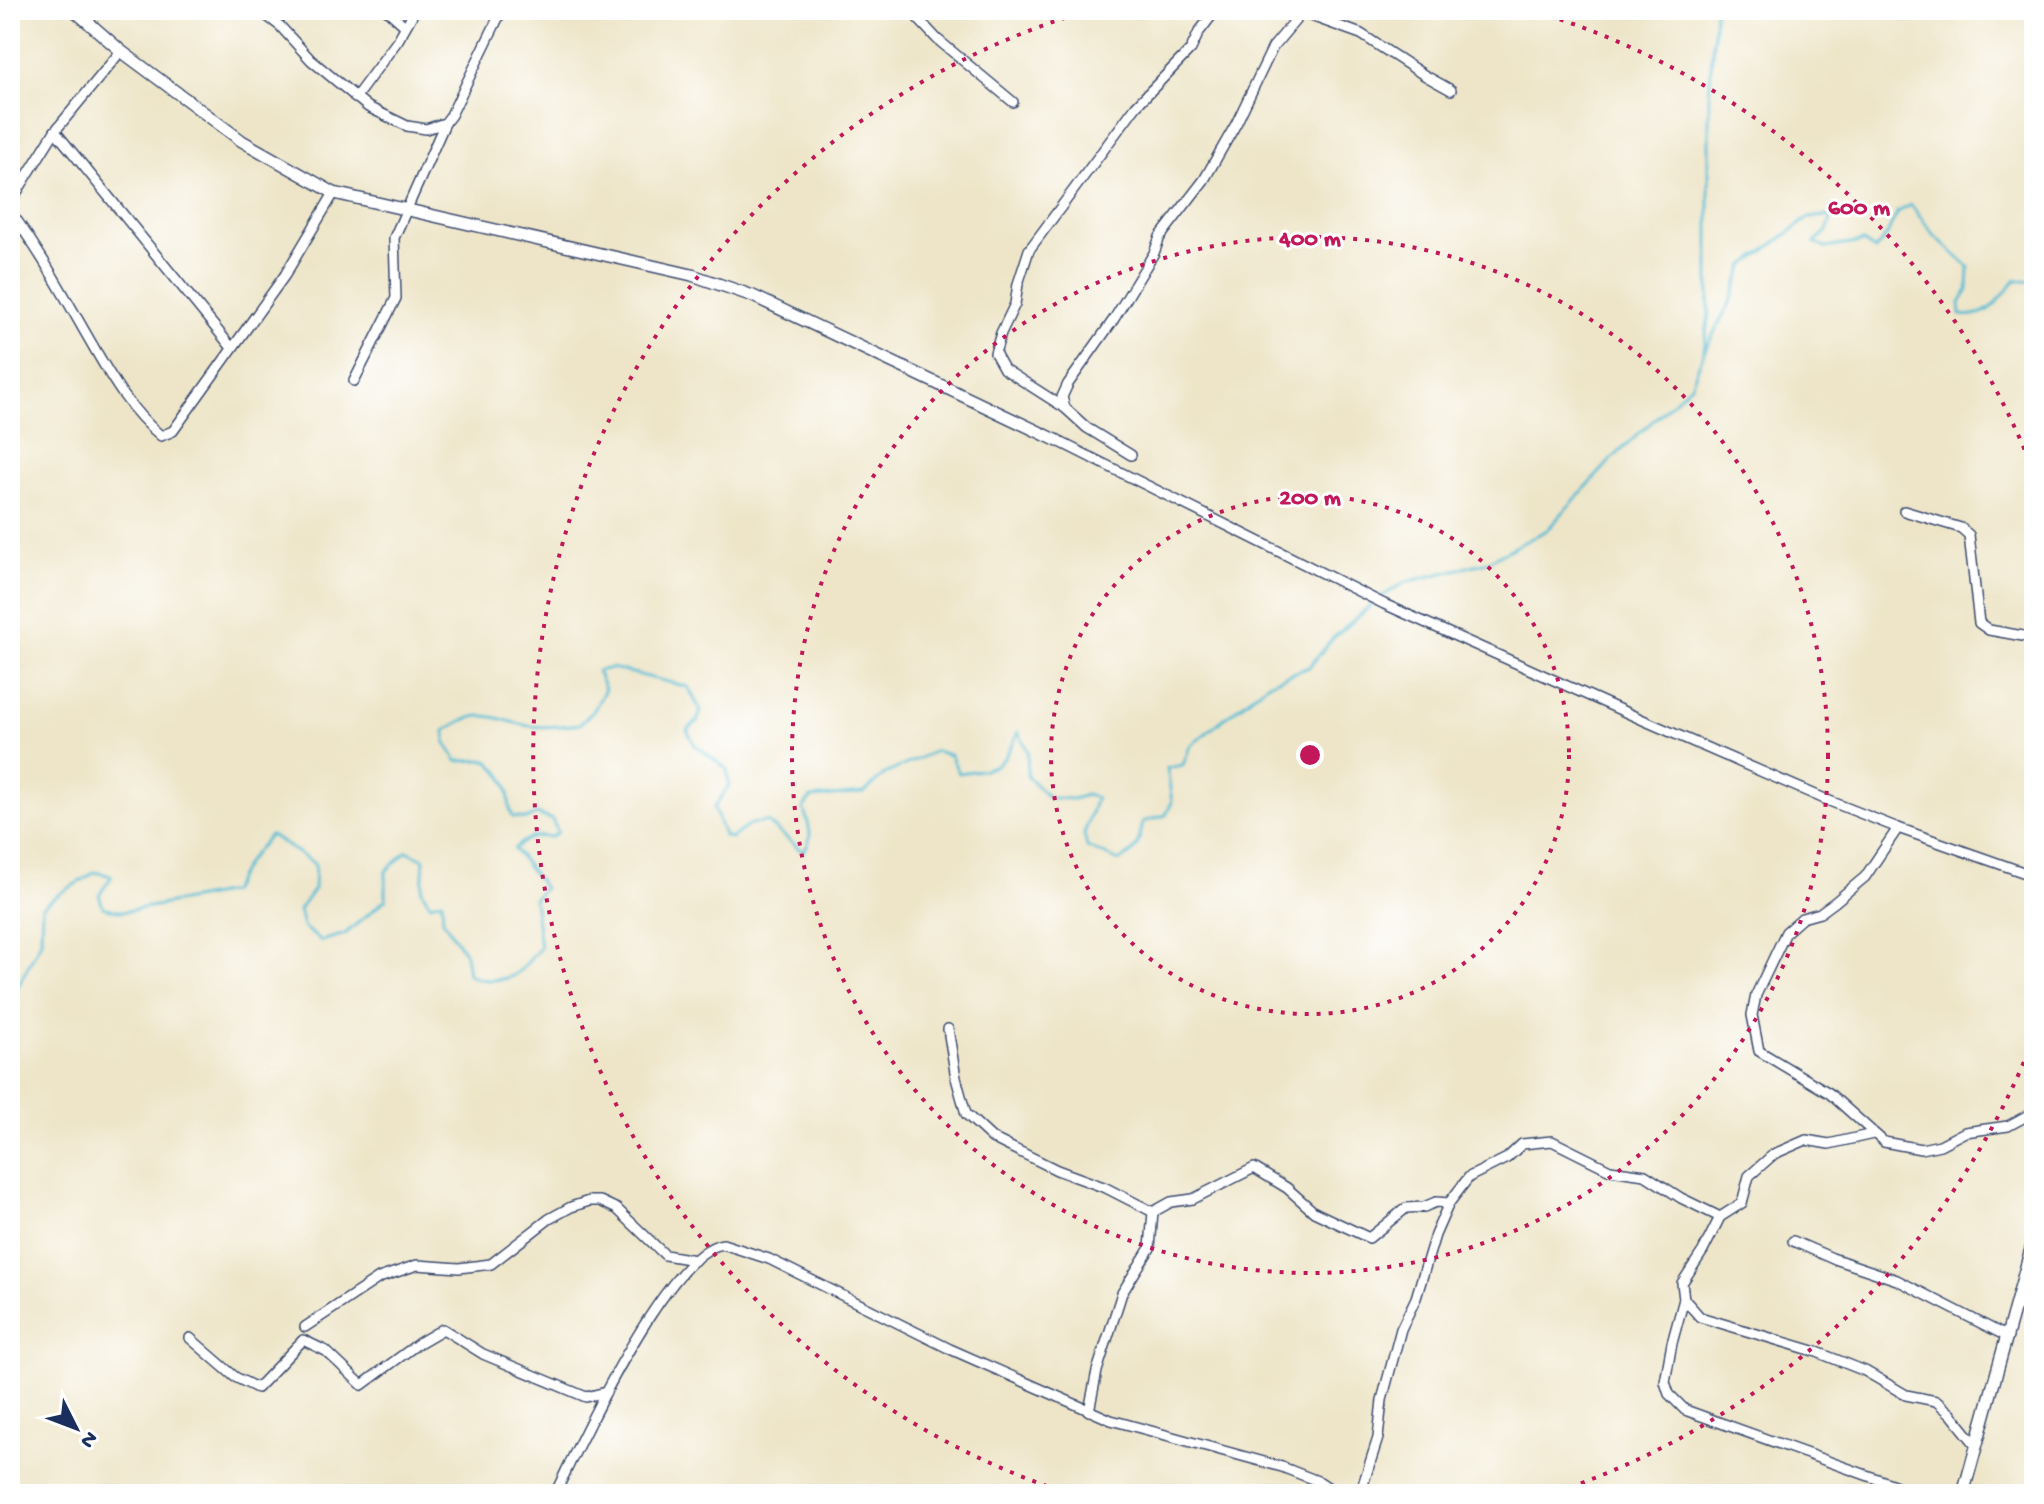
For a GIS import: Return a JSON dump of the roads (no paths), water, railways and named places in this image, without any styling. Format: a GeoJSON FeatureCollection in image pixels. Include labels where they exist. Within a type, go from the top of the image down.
{"type":"FeatureCollection","features":[{"type":"Feature","properties":{"kind":"street"},"geometry":{"type":"LineString","coordinates":[[74,10],[121,51],[242,141],[334,193],[704,279],[753,296],[1060,442],[1384,604],[1671,732],[1898,828],[2034,876]]}},
{"type":"Feature","properties":{"kind":"street"},"geometry":{"type":"LineString","coordinates":[[259,10],[280,26],[311,60],[368,107],[407,126],[426,129],[445,123]]}},
{"type":"Feature","properties":{"kind":"street"},"geometry":{"type":"LineString","coordinates":[[387,10],[405,26]]}},
{"type":"Feature","properties":{"kind":"street"},"geometry":{"type":"LineString","coordinates":[[355,98],[415,10]]}},
{"type":"Feature","properties":{"kind":"street"},"geometry":{"type":"LineString","coordinates":[[354,381],[396,298],[394,238],[445,123],[502,10]]}},
{"type":"Feature","properties":{"kind":"street"},"geometry":{"type":"LineString","coordinates":[[910,10],[937,39],[1013,102]]}},
{"type":"Feature","properties":{"kind":"street"},"geometry":{"type":"LineString","coordinates":[[1131,455],[1004,369],[995,353],[1015,304],[1029,250],[1136,106],[1191,49],[1199,32],[1216,10]]}},
{"type":"Feature","properties":{"kind":"street"},"geometry":{"type":"LineString","coordinates":[[1065,408],[1062,397],[1068,384],[1114,319],[1154,253],[1160,237],[1204,180],[1236,124],[1273,47],[1300,11],[1361,34],[1451,90]]}},
{"type":"Feature","properties":{"kind":"street"},"geometry":{"type":"LineString","coordinates":[[10,203],[55,131],[121,51]]}},
{"type":"Feature","properties":{"kind":"street"},"geometry":{"type":"LineString","coordinates":[[55,131],[232,348]]}},
{"type":"Feature","properties":{"kind":"street"},"geometry":{"type":"LineString","coordinates":[[10,211],[35,245],[118,390],[143,421],[161,436],[173,431],[285,275],[334,193]]}},
{"type":"Feature","properties":{"kind":"street"},"geometry":{"type":"LineString","coordinates":[[1904,511],[1961,528],[1969,535],[1979,623],[1989,630],[2034,638]]}},
{"type":"Feature","properties":{"kind":"street"},"geometry":{"type":"LineString","coordinates":[[1898,828],[1865,877],[1827,907],[1802,918],[1786,932],[1756,995],[1752,1015],[1759,1051],[1829,1093],[1884,1142],[1921,1149],[1940,1145],[1965,1132],[2008,1126],[2034,1112]]}},
{"type":"Feature","properties":{"kind":"street"},"geometry":{"type":"LineString","coordinates":[[948,1029],[966,1114],[992,1138],[1153,1212]]}},
{"type":"Feature","properties":{"kind":"street"},"geometry":{"type":"LineString","coordinates":[[1873,1134],[1829,1144],[1806,1140],[1774,1154],[1749,1176],[1742,1203],[1720,1217],[1682,1283],[1684,1299],[1665,1382],[1669,1394],[1685,1410],[1919,1494]]}},
{"type":"Feature","properties":{"kind":"street"},"geometry":{"type":"LineString","coordinates":[[1360,1494],[1378,1438],[1382,1400],[1401,1329],[1416,1298],[1429,1253],[1449,1203],[1469,1177],[1507,1158],[1522,1144],[1552,1141],[1610,1170],[1645,1175],[1681,1198],[1720,1217]]}},
{"type":"Feature","properties":{"kind":"street"},"geometry":{"type":"LineString","coordinates":[[1153,1212],[1171,1202],[1193,1199],[1254,1168],[1287,1188],[1314,1212],[1369,1238],[1406,1208],[1424,1207],[1436,1202],[1449,1203]]}},
{"type":"Feature","properties":{"kind":"street"},"geometry":{"type":"LineString","coordinates":[[305,1327],[379,1278],[417,1265],[459,1268],[491,1264],[549,1219],[589,1201],[600,1201],[617,1209],[665,1255],[695,1260]]}},
{"type":"Feature","properties":{"kind":"street"},"geometry":{"type":"LineString","coordinates":[[1089,1411],[1097,1371],[1122,1293],[1150,1248],[1153,1212]]}},
{"type":"Feature","properties":{"kind":"street"},"geometry":{"type":"LineString","coordinates":[[1963,1494],[2034,1238]]}},
{"type":"Feature","properties":{"kind":"street"},"geometry":{"type":"LineString","coordinates":[[1793,1241],[1897,1280],[2008,1337]]}},
{"type":"Feature","properties":{"kind":"street"},"geometry":{"type":"LineString","coordinates":[[555,1494],[606,1392],[655,1308],[695,1260],[716,1245],[723,1244],[756,1254],[950,1349],[1089,1411],[1168,1438],[1282,1467],[1320,1482],[1338,1494]]}},
{"type":"Feature","properties":{"kind":"street"},"geometry":{"type":"LineString","coordinates":[[1684,1299],[1700,1317],[1817,1352],[1865,1371],[1906,1395],[1936,1401],[1976,1445]]}},
{"type":"Feature","properties":{"kind":"street"},"geometry":{"type":"LineString","coordinates":[[190,1338],[235,1377],[257,1388],[303,1340],[326,1351],[362,1385],[443,1329],[483,1354],[586,1397],[606,1392]]}},
{"type":"Feature","properties":{"kind":"waterway"},"geometry":{"type":"LineString","coordinates":[[1704,350],[1709,314],[1709,98],[1715,10]]}},
{"type":"Feature","properties":{"kind":"waterway"},"geometry":{"type":"LineString","coordinates":[[1379,598],[1406,582],[1484,563],[1547,530],[1612,459],[1691,385],[1744,266],[1810,217],[1832,216],[1827,231],[1815,243],[1825,248],[1863,242],[1875,250],[1887,235],[1897,212],[1911,205],[1934,235],[1969,267],[1968,290],[1960,303],[1961,315],[1986,311],[2015,280],[2034,282]]}},
{"type":"Feature","properties":{"kind":"waterway"},"geometry":{"type":"LineString","coordinates":[[2034,270],[2030,271],[2034,275]]}},
{"type":"Feature","properties":{"kind":"waterway"},"geometry":{"type":"LineString","coordinates":[[10,1002],[41,941],[42,907],[61,893],[95,872],[112,876],[99,895],[103,907],[122,912],[230,892],[247,862],[270,835],[315,864],[314,889],[299,910],[303,927],[321,941],[345,934],[386,899],[386,871],[407,851],[424,859],[422,891],[430,904],[442,901],[443,920],[465,954],[468,974],[489,980],[516,974],[540,948],[534,899],[544,888],[514,849],[532,838],[552,837],[558,832],[552,820],[537,814],[526,819],[513,817],[503,778],[487,760],[457,761],[446,743],[445,731],[479,716],[535,727],[580,724],[594,710],[605,689],[597,671],[612,668],[688,687],[701,711],[697,722],[687,730],[695,745],[727,769],[729,785],[714,808],[724,836],[731,838],[751,824],[767,822],[803,852],[810,836],[803,808],[811,798],[864,793],[885,774],[935,751],[950,755],[959,773],[990,768],[1007,754],[1018,732],[1028,751],[1027,776],[1049,798],[1073,799],[1086,795],[1096,798],[1084,834],[1087,847],[1119,861],[1137,846],[1143,822],[1166,815],[1172,802],[1167,768],[1183,765],[1190,746],[1270,682],[1309,667],[1333,638],[1374,603]]}}]}
